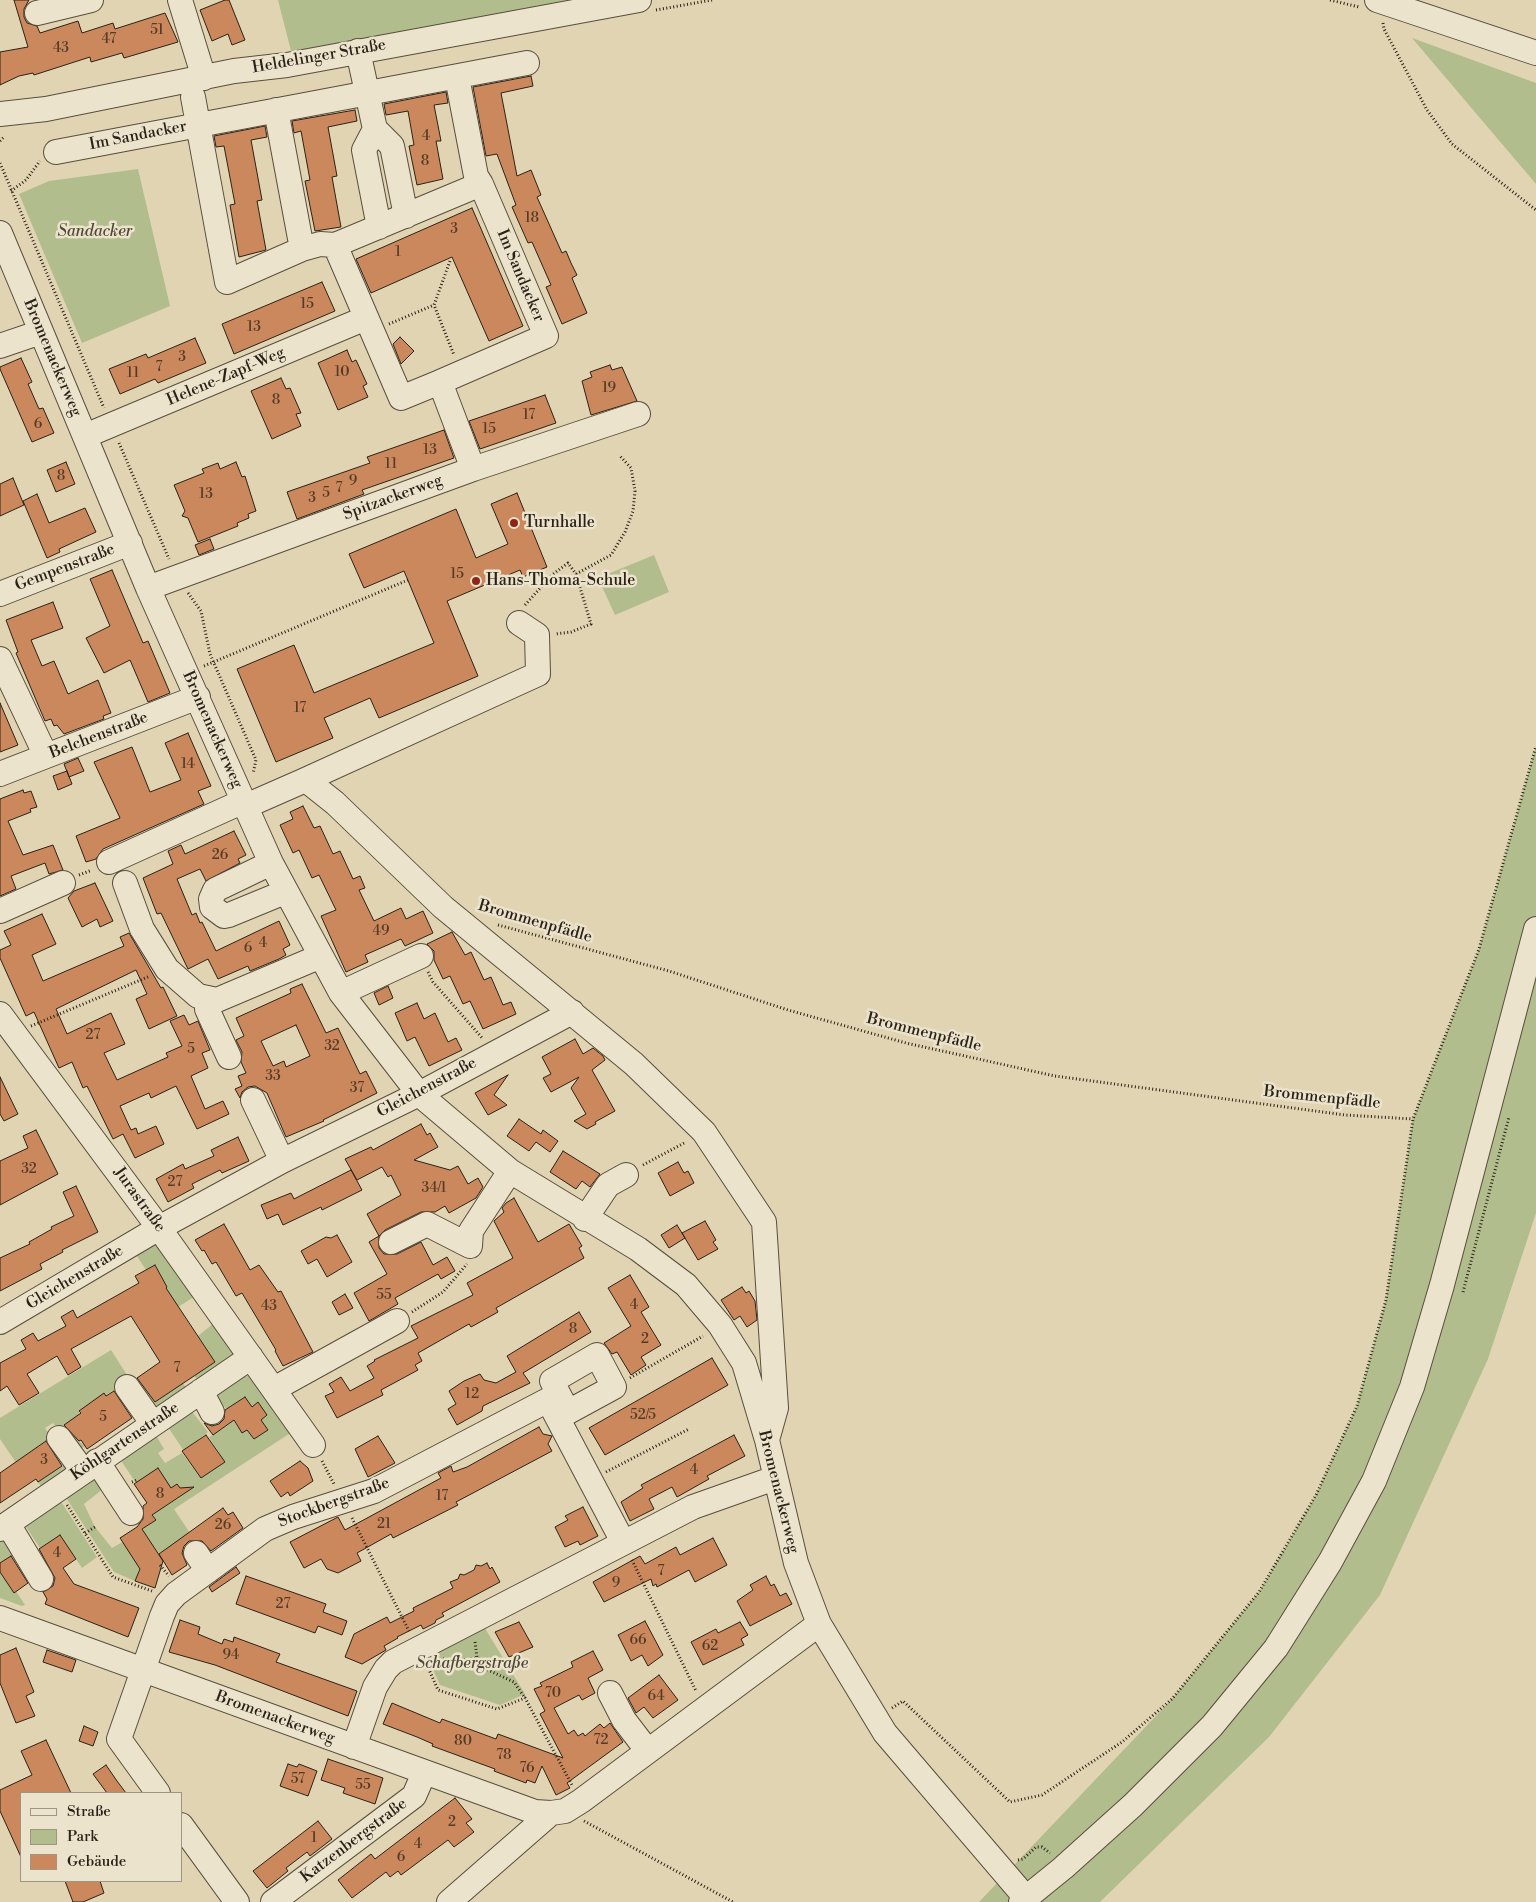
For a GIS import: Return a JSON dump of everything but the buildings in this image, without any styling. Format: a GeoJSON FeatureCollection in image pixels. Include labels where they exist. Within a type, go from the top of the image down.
{"type":"FeatureCollection","features":[{"type":"Feature","properties":{"kind":"street"},"geometry":{"type":"LineString","coordinates":[[37,14],[91,0]]}},
{"type":"Feature","properties":{"kind":"street"},"geometry":{"type":"LineString","coordinates":[[180,0],[186,90],[198,125],[227,282],[302,250],[320,244],[335,245],[481,184],[476,176],[457,76]]}},
{"type":"Feature","properties":{"kind":"street","name":"Heldelinger Straße"},"geometry":{"type":"LineString","coordinates":[[2,125],[46,109],[186,90],[358,51],[639,0]]}},
{"type":"Feature","properties":{"kind":"street"},"geometry":{"type":"LineString","coordinates":[[1381,1],[1536,53]]}},
{"type":"Feature","properties":{"kind":"street"},"geometry":{"type":"LineString","coordinates":[[358,51],[375,129],[392,146],[406,216]]}},
{"type":"Feature","properties":{"kind":"street"},"geometry":{"type":"LineString","coordinates":[[367,93],[527,63]]}},
{"type":"Feature","properties":{"kind":"street","name":"Im Sandacker"},"geometry":{"type":"LineString","coordinates":[[49,152],[367,93]]}},
{"type":"Feature","properties":{"kind":"street"},"geometry":{"type":"LineString","coordinates":[[276,110],[302,250]]}},
{"type":"Feature","properties":{"kind":"street"},"geometry":{"type":"LineString","coordinates":[[375,129],[364,150],[378,227]]}},
{"type":"Feature","properties":{"kind":"street","name":"Im Sandacker"},"geometry":{"type":"LineString","coordinates":[[335,245],[401,398],[462,374],[546,336],[481,184]]}},
{"type":"Feature","properties":{"kind":"street","name":"Bromenackerweg"},"geometry":{"type":"LineString","coordinates":[[0,233],[148,588],[271,864],[342,993],[419,1094],[510,1171],[638,1250],[686,1285],[720,1326],[744,1363],[767,1440],[774,1478],[796,1563],[819,1624],[885,1733],[1024,1900]]}},
{"type":"Feature","properties":{"kind":"street","name":"Helene-Zapf-Weg"},"geometry":{"type":"LineString","coordinates":[[85,436],[369,324]]}},
{"type":"Feature","properties":{"kind":"street"},"geometry":{"type":"LineString","coordinates":[[0,346],[41,332]]}},
{"type":"Feature","properties":{"kind":"street"},"geometry":{"type":"LineString","coordinates":[[440,382],[473,469]]}},
{"type":"Feature","properties":{"kind":"street","name":"Spitzackerweg"},"geometry":{"type":"LineString","coordinates":[[148,588],[473,469],[638,414]]}},
{"type":"Feature","properties":{"kind":"street","name":"Gempenstraße"},"geometry":{"type":"LineString","coordinates":[[0,594],[130,543]]}},
{"type":"Feature","properties":{"kind":"street"},"geometry":{"type":"LineString","coordinates":[[109,862],[235,805],[246,806],[306,780],[538,674],[528,629]]}},
{"type":"Feature","properties":{"kind":"street"},"geometry":{"type":"LineString","coordinates":[[0,659],[46,756]]}},
{"type":"Feature","properties":{"kind":"street","name":"Belchenstraße"},"geometry":{"type":"LineString","coordinates":[[0,774],[198,697]]}},
{"type":"Feature","properties":{"kind":"street"},"geometry":{"type":"LineString","coordinates":[[306,780],[335,803],[443,907],[634,1064],[704,1132],[764,1222],[776,1408],[767,1440]]}},
{"type":"Feature","properties":{"kind":"street"},"geometry":{"type":"LineString","coordinates":[[271,864],[215,890],[211,898],[212,907],[224,916],[230,916],[285,892]]}},
{"type":"Feature","properties":{"kind":"street"},"geometry":{"type":"LineString","coordinates":[[0,910],[63,883]]}},
{"type":"Feature","properties":{"kind":"street"},"geometry":{"type":"LineString","coordinates":[[125,883],[142,929],[167,969],[198,996],[218,1000],[321,956]]}},
{"type":"Feature","properties":{"kind":"street"},"geometry":{"type":"LineString","coordinates":[[1024,1900],[1063,1868],[1133,1805],[1212,1726],[1276,1648],[1330,1562],[1369,1489],[1412,1387],[1442,1285],[1536,929]]}},
{"type":"Feature","properties":{"kind":"street"},"geometry":{"type":"LineString","coordinates":[[342,993],[421,956]]}},
{"type":"Feature","properties":{"kind":"street"},"geometry":{"type":"LineString","coordinates":[[208,998],[207,1009],[229,1057]]}},
{"type":"Feature","properties":{"kind":"street","name":"Gleichenstraße"},"geometry":{"type":"LineString","coordinates":[[0,1322],[159,1228],[282,1161],[419,1094],[572,1012]]}},
{"type":"Feature","properties":{"kind":"street","name":"Jurastraße"},"geometry":{"type":"LineString","coordinates":[[0,1014],[159,1228],[313,1445]]}},
{"type":"Feature","properties":{"kind":"street"},"geometry":{"type":"LineString","coordinates":[[253,1100],[282,1161]]}},
{"type":"Feature","properties":{"kind":"street"},"geometry":{"type":"LineString","coordinates":[[391,1242],[427,1224],[470,1246],[471,1231],[510,1171]]}},
{"type":"Feature","properties":{"kind":"street"},"geometry":{"type":"LineString","coordinates":[[585,1219],[608,1185],[626,1174]]}},
{"type":"Feature","properties":{"kind":"street"},"geometry":{"type":"LineString","coordinates":[[274,1389],[397,1321]]}},
{"type":"Feature","properties":{"kind":"street"},"geometry":{"type":"LineString","coordinates":[[554,1398],[568,1412],[614,1387],[597,1356],[552,1382],[554,1398],[590,1480],[623,1542]]}},
{"type":"Feature","properties":{"kind":"street","name":"Köhlgartenstraße"},"geometry":{"type":"LineString","coordinates":[[7,1524],[251,1357]]}},
{"type":"Feature","properties":{"kind":"street"},"geometry":{"type":"LineString","coordinates":[[127,1387],[153,1424]]}},
{"type":"Feature","properties":{"kind":"street"},"geometry":{"type":"LineString","coordinates":[[201,1391],[212,1412]]}},
{"type":"Feature","properties":{"kind":"street","name":"Stockbergstraße"},"geometry":{"type":"LineString","coordinates":[[143,1670],[162,1616],[168,1592],[202,1562],[265,1529],[293,1517],[374,1492],[554,1398]]}},
{"type":"Feature","properties":{"kind":"street"},"geometry":{"type":"LineString","coordinates":[[59,1438],[95,1462],[135,1510]]}},
{"type":"Feature","properties":{"kind":"street"},"geometry":{"type":"LineString","coordinates":[[354,1747],[375,1687],[381,1676],[393,1662],[420,1652],[478,1617],[693,1507],[774,1478]]}},
{"type":"Feature","properties":{"kind":"street"},"geometry":{"type":"LineString","coordinates":[[7,1524],[45,1576]]}},
{"type":"Feature","properties":{"kind":"street","name":"Bromenackerweg"},"geometry":{"type":"LineString","coordinates":[[0,1618],[535,1812],[566,1808]]}},
{"type":"Feature","properties":{"kind":"street"},"geometry":{"type":"LineString","coordinates":[[449,1902],[566,1808],[819,1624]]}},
{"type":"Feature","properties":{"kind":"street"},"geometry":{"type":"LineString","coordinates":[[143,1670],[119,1739],[157,1792]]}},
{"type":"Feature","properties":{"kind":"street"},"geometry":{"type":"LineString","coordinates":[[610,1693],[624,1720],[647,1750]]}},
{"type":"Feature","properties":{"kind":"street","name":"Katzenbergstraße"},"geometry":{"type":"LineString","coordinates":[[273,1902],[414,1796],[424,1772]]}},
{"type":"Feature","properties":{"kind":"street"},"geometry":{"type":"LineString","coordinates":[[182,1826],[238,1902]]}},
{"type":"Feature","properties":{"kind":"path"},"geometry":{"type":"LineString","coordinates":[[1381,1],[1384,29],[1427,110],[1452,144],[1536,210]]}},
{"type":"Feature","properties":{"kind":"path"},"geometry":{"type":"LineString","coordinates":[[0,140],[2,125]]}},
{"type":"Feature","properties":{"kind":"path"},"geometry":{"type":"LineString","coordinates":[[11,191],[26,180],[49,152]]}},
{"type":"Feature","properties":{"kind":"path"},"geometry":{"type":"LineString","coordinates":[[0,163],[176,577],[201,611],[214,662],[256,760],[253,776]]}},
{"type":"Feature","properties":{"kind":"path"},"geometry":{"type":"LineString","coordinates":[[450,261],[434,305],[462,374]]}},
{"type":"Feature","properties":{"kind":"path"},"geometry":{"type":"LineString","coordinates":[[369,324],[434,305]]}},
{"type":"Feature","properties":{"kind":"path"},"geometry":{"type":"LineString","coordinates":[[576,574],[611,555],[625,532],[634,511],[635,491],[631,468],[620,456]]}},
{"type":"Feature","properties":{"kind":"path"},"geometry":{"type":"LineString","coordinates":[[568,563],[576,574],[592,624],[571,632],[528,629],[522,608],[552,575],[568,563]]}},
{"type":"Feature","properties":{"kind":"path"},"geometry":{"type":"LineString","coordinates":[[187,673],[408,580]]}},
{"type":"Feature","properties":{"kind":"path"},"geometry":{"type":"LineString","coordinates":[[886,1712],[902,1701],[1010,1802],[1042,1795],[1122,1742],[1172,1699],[1259,1592],[1316,1495],[1357,1406],[1386,1300],[1413,1119],[1479,949],[1536,746]]}},
{"type":"Feature","properties":{"kind":"path"},"geometry":{"type":"LineString","coordinates":[[63,883],[109,862]]}},
{"type":"Feature","properties":{"kind":"path","name":"Brommenpfädle"},"geometry":{"type":"LineString","coordinates":[[495,924],[669,972],[788,1010],[906,1043],[1055,1076],[1345,1115],[1413,1119]]}},
{"type":"Feature","properties":{"kind":"path"},"geometry":{"type":"LineString","coordinates":[[421,956],[433,982],[494,1053]]}},
{"type":"Feature","properties":{"kind":"path"},"geometry":{"type":"LineString","coordinates":[[14,1033],[167,969]]}},
{"type":"Feature","properties":{"kind":"path"},"geometry":{"type":"LineString","coordinates":[[626,1174],[704,1132]]}},
{"type":"Feature","properties":{"kind":"path"},"geometry":{"type":"LineString","coordinates":[[397,1321],[443,1292],[466,1267],[470,1246]]}},
{"type":"Feature","properties":{"kind":"path"},"geometry":{"type":"LineString","coordinates":[[614,1387],[720,1326]]}},
{"type":"Feature","properties":{"kind":"path"},"geometry":{"type":"LineString","coordinates":[[590,1480],[689,1429]]}},
{"type":"Feature","properties":{"kind":"path"},"geometry":{"type":"LineString","coordinates":[[313,1445],[344,1502],[438,1690],[497,1709],[525,1698]]}},
{"type":"Feature","properties":{"kind":"path"},"geometry":{"type":"LineString","coordinates":[[57,1489],[113,1577],[168,1592]]}},
{"type":"Feature","properties":{"kind":"path"},"geometry":{"type":"LineString","coordinates":[[85,1533],[95,1527]]}},
{"type":"Feature","properties":{"kind":"path"},"geometry":{"type":"LineString","coordinates":[[623,1542],[704,1707]]}},
{"type":"Feature","properties":{"kind":"path"},"geometry":{"type":"LineString","coordinates":[[478,1617],[475,1646],[477,1658],[488,1670],[514,1682],[525,1698],[566,1808],[733,1902]]}},
{"type":"Feature","properties":{"kind":"path"},"geometry":{"type":"LineString","coordinates":[[420,1652],[456,1660],[477,1658]]}},
{"type":"Feature","properties":{"kind":"green space"},"geometry":{"type":"Polygon","coordinates":[[[278,0],[575,0],[292,55],[278,0]]]}},
{"type":"Feature","properties":{"kind":"green space"},"geometry":{"type":"Polygon","coordinates":[[[1412,38],[1536,83],[1536,184],[1412,38]]]}},
{"type":"Feature","properties":{"kind":"green space","name":"Sandacker"},"geometry":{"type":"Polygon","coordinates":[[[138,169],[170,306],[82,343],[19,194],[49,181],[138,169]]]}},
{"type":"Feature","properties":{"kind":"green space"},"geometry":{"type":"Polygon","coordinates":[[[654,555],[669,592],[615,615],[598,578],[654,555]]]}},
{"type":"Feature","properties":{"kind":"green space"},"geometry":{"type":"Polygon","coordinates":[[[1536,746],[1536,1213],[1488,1359],[1380,1595],[1269,1737],[1100,1902],[979,1902],[1172,1699],[1259,1592],[1316,1495],[1357,1406],[1386,1300],[1413,1119],[1479,949],[1536,746]]]}},
{"type":"Feature","properties":{"kind":"green space"},"geometry":{"type":"Polygon","coordinates":[[[150,1245],[156,1245],[161,1249],[194,1297],[162,1317],[159,1292],[167,1287],[155,1265],[146,1270],[135,1253],[150,1245]]]}},
{"type":"Feature","properties":{"kind":"green space"},"geometry":{"type":"Polygon","coordinates":[[[214,1323],[234,1351],[234,1355],[200,1382],[194,1376],[215,1362],[198,1336],[214,1323]]]}},
{"type":"Feature","properties":{"kind":"green space"},"geometry":{"type":"Polygon","coordinates":[[[111,1350],[127,1375],[117,1382],[119,1387],[79,1411],[79,1441],[85,1446],[75,1453],[53,1423],[45,1428],[51,1437],[22,1458],[21,1470],[0,1439],[0,1418],[111,1350]]]}},
{"type":"Feature","properties":{"kind":"green space"},"geometry":{"type":"Polygon","coordinates":[[[241,1375],[253,1377],[292,1432],[174,1509],[192,1536],[180,1540],[159,1554],[151,1543],[132,1556],[140,1569],[135,1581],[114,1572],[63,1493],[96,1471],[103,1489],[84,1504],[95,1527],[112,1548],[135,1535],[155,1520],[152,1515],[178,1498],[180,1492],[136,1483],[118,1456],[154,1432],[164,1449],[158,1453],[165,1463],[182,1453],[201,1478],[225,1462],[209,1437],[228,1425],[232,1418],[242,1433],[247,1430],[254,1439],[268,1430],[261,1420],[267,1415],[258,1403],[252,1407],[245,1397],[226,1409],[214,1392],[241,1375]]]}},
{"type":"Feature","properties":{"kind":"green space"},"geometry":{"type":"Polygon","coordinates":[[[140,1376],[157,1401],[183,1383],[188,1391],[154,1415],[131,1381],[140,1376]]]}},
{"type":"Feature","properties":{"kind":"green space"},"geometry":{"type":"Polygon","coordinates":[[[190,1409],[208,1432],[184,1451],[166,1424],[190,1409]]]}},
{"type":"Feature","properties":{"kind":"green space"},"geometry":{"type":"Polygon","coordinates":[[[66,1464],[71,1471],[43,1489],[38,1482],[66,1464]]]}},
{"type":"Feature","properties":{"kind":"green space"},"geometry":{"type":"Polygon","coordinates":[[[58,1497],[97,1557],[82,1568],[60,1535],[40,1548],[26,1527],[28,1521],[58,1497]]]}},
{"type":"Feature","properties":{"kind":"green space"},"geometry":{"type":"Polygon","coordinates":[[[6,1534],[17,1552],[0,1563],[0,1538],[6,1534]]]}},
{"type":"Feature","properties":{"kind":"green space"},"geometry":{"type":"Polygon","coordinates":[[[0,1572],[25,1605],[22,1606],[0,1598],[0,1572]]]}},
{"type":"Feature","properties":{"kind":"green space","name":"Schafbergstraße"},"geometry":{"type":"Polygon","coordinates":[[[483,1625],[525,1694],[500,1705],[440,1685],[427,1656],[483,1625]]]}},
{"type":"Feature","properties":{"kind":"place","name":"Turnhalle"},"geometry":{"type":"Point","coordinates":[514,523]}},
{"type":"Feature","properties":{"kind":"place","name":"Hans-Thoma-Schule"},"geometry":{"type":"Point","coordinates":[476,581]}}]}
